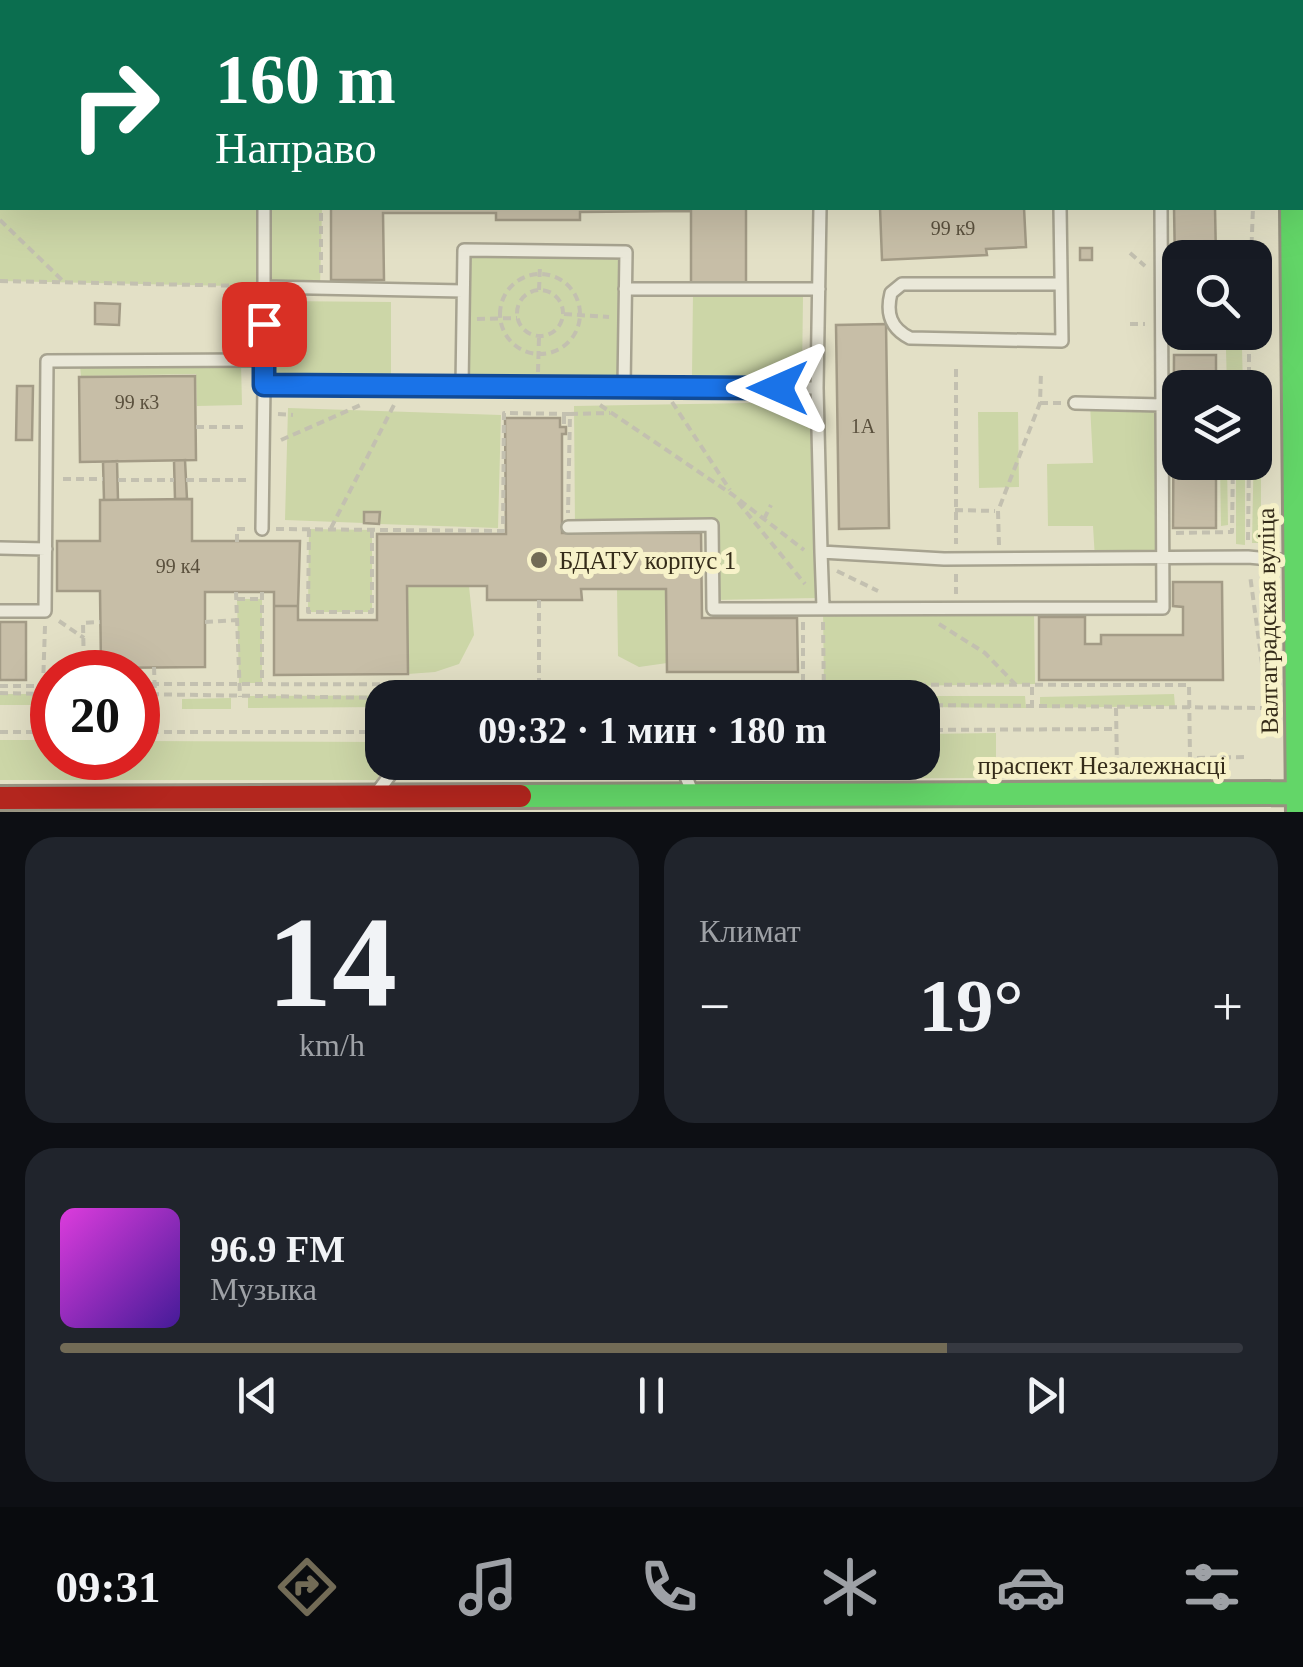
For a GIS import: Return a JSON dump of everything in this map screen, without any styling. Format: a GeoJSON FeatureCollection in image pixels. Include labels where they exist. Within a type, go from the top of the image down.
{"type":"FeatureCollection","features":[{"type":"Feature","properties":{"kind":"main road","name":"Валгаградская вуліца"},"geometry":{"type":"LineString","coordinates":[[1292,210],[1298,414],[1293,561],[1300,800]]}},
{"type":"Feature","properties":{"kind":"main road","name":"праспект Незалежнасці"},"geometry":{"type":"LineString","coordinates":[[0,798],[693,793],[1300,800]]}},
{"type":"Feature","properties":{"kind":"lane"},"geometry":{"type":"LineString","coordinates":[[262,529],[264,210]]}},
{"type":"Feature","properties":{"kind":"lane"},"geometry":{"type":"LineString","coordinates":[[820,210],[817,388],[822,607]]}},
{"type":"Feature","properties":{"kind":"lane"},"geometry":{"type":"LineString","coordinates":[[1060,210],[1062,340],[910,338],[891,321],[888,308],[891,292],[902,284],[1061,284]]}},
{"type":"Feature","properties":{"kind":"lane"},"geometry":{"type":"LineString","coordinates":[[1161,210],[1162,338]]}},
{"type":"Feature","properties":{"kind":"lane"},"geometry":{"type":"LineString","coordinates":[[462,386],[464,250],[626,252],[624,387]]}},
{"type":"Feature","properties":{"kind":"lane"},"geometry":{"type":"LineString","coordinates":[[264,287],[463,291]]}},
{"type":"Feature","properties":{"kind":"lane"},"geometry":{"type":"LineString","coordinates":[[625,289],[820,289]]}},
{"type":"Feature","properties":{"kind":"lane"},"geometry":{"type":"LineString","coordinates":[[0,611],[45,612],[48,361],[264,360]]}},
{"type":"Feature","properties":{"kind":"lane"},"geometry":{"type":"LineString","coordinates":[[264,385],[817,388]]}},
{"type":"Feature","properties":{"kind":"lane"},"geometry":{"type":"LineString","coordinates":[[1075,404],[1162,405]]}},
{"type":"Feature","properties":{"kind":"lane"},"geometry":{"type":"LineString","coordinates":[[568,527],[712,525],[713,609],[1163,608],[1163,480]]}},
{"type":"Feature","properties":{"kind":"lane"},"geometry":{"type":"LineString","coordinates":[[0,548],[46,548]]}},
{"type":"Feature","properties":{"kind":"lane"},"geometry":{"type":"LineString","coordinates":[[821,557],[1248,557],[1293,561]]}},
{"type":"Feature","properties":{"kind":"lane"},"geometry":{"type":"LineString","coordinates":[[375,796],[387,780]]}},
{"type":"Feature","properties":{"kind":"lane"},"geometry":{"type":"LineString","coordinates":[[688,780],[693,793]]}},
{"type":"Feature","properties":{"kind":"path"},"geometry":{"type":"LineString","coordinates":[[320,288],[322,210]]}},
{"type":"Feature","properties":{"kind":"path"},"geometry":{"type":"LineString","coordinates":[[1252,240],[1253,210]]}},
{"type":"Feature","properties":{"kind":"path"},"geometry":{"type":"LineString","coordinates":[[0,220],[64,282]]}},
{"type":"Feature","properties":{"kind":"path"},"geometry":{"type":"LineString","coordinates":[[538,290],[541,251]]}},
{"type":"Feature","properties":{"kind":"path"},"geometry":{"type":"LineString","coordinates":[[540,274],[552,276],[572,291],[580,315],[572,339],[551,353],[538,355],[516,348],[508,340],[499,318],[500,305],[514,282],[540,274]]}},
{"type":"Feature","properties":{"kind":"path"},"geometry":{"type":"LineString","coordinates":[[0,281],[264,287]]}},
{"type":"Feature","properties":{"kind":"path"},"geometry":{"type":"LineString","coordinates":[[538,290],[553,294],[564,314],[558,328],[546,336],[525,331],[517,310],[524,296],[538,290]]}},
{"type":"Feature","properties":{"kind":"path"},"geometry":{"type":"LineString","coordinates":[[564,314],[624,318]]}},
{"type":"Feature","properties":{"kind":"path"},"geometry":{"type":"LineString","coordinates":[[463,319],[517,318]]}},
{"type":"Feature","properties":{"kind":"path"},"geometry":{"type":"LineString","coordinates":[[956,369],[956,608]]}},
{"type":"Feature","properties":{"kind":"path"},"geometry":{"type":"LineString","coordinates":[[996,559],[998,511],[1040,403],[1041,372]]}},
{"type":"Feature","properties":{"kind":"path"},"geometry":{"type":"LineString","coordinates":[[330,530],[404,386]]}},
{"type":"Feature","properties":{"kind":"path"},"geometry":{"type":"LineString","coordinates":[[571,387],[821,557],[912,607],[984,653],[1017,686]]}},
{"type":"Feature","properties":{"kind":"path"},"geometry":{"type":"LineString","coordinates":[[663,387],[733,495],[805,584]]}},
{"type":"Feature","properties":{"kind":"path"},"geometry":{"type":"LineString","coordinates":[[263,448],[369,401]]}},
{"type":"Feature","properties":{"kind":"path"},"geometry":{"type":"LineString","coordinates":[[236,542],[237,529],[503,531],[504,413],[614,413]]}},
{"type":"Feature","properties":{"kind":"path"},"geometry":{"type":"LineString","coordinates":[[564,424],[567,414]]}},
{"type":"Feature","properties":{"kind":"path"},"geometry":{"type":"LineString","coordinates":[[567,414],[568,527]]}},
{"type":"Feature","properties":{"kind":"path"},"geometry":{"type":"LineString","coordinates":[[196,427],[263,428]]}},
{"type":"Feature","properties":{"kind":"path"},"geometry":{"type":"LineString","coordinates":[[46,480],[104,480]]}},
{"type":"Feature","properties":{"kind":"path"},"geometry":{"type":"LineString","coordinates":[[118,480],[174,480]]}},
{"type":"Feature","properties":{"kind":"path"},"geometry":{"type":"LineString","coordinates":[[186,480],[262,480]]}},
{"type":"Feature","properties":{"kind":"path"},"geometry":{"type":"LineString","coordinates":[[1163,534],[1232,532],[1232,480]]}},
{"type":"Feature","properties":{"kind":"path"},"geometry":{"type":"LineString","coordinates":[[940,705],[1268,708],[1248,557],[1249,480]]}},
{"type":"Feature","properties":{"kind":"path"},"geometry":{"type":"LineString","coordinates":[[764,519],[771,505]]}},
{"type":"Feature","properties":{"kind":"path"},"geometry":{"type":"LineString","coordinates":[[955,510],[998,511]]}},
{"type":"Feature","properties":{"kind":"path"},"geometry":{"type":"LineString","coordinates":[[309,529],[308,612],[372,612],[372,530]]}},
{"type":"Feature","properties":{"kind":"path"},"geometry":{"type":"LineString","coordinates":[[236,592],[240,697]]}},
{"type":"Feature","properties":{"kind":"path"},"geometry":{"type":"LineString","coordinates":[[237,599],[262,596],[262,683]]}},
{"type":"Feature","properties":{"kind":"path"},"geometry":{"type":"LineString","coordinates":[[538,600],[538,680]]}},
{"type":"Feature","properties":{"kind":"path"},"geometry":{"type":"LineString","coordinates":[[803,607],[803,680]]}},
{"type":"Feature","properties":{"kind":"path"},"geometry":{"type":"LineString","coordinates":[[822,607],[824,680]]}},
{"type":"Feature","properties":{"kind":"path"},"geometry":{"type":"LineString","coordinates":[[45,612],[84,638]]}},
{"type":"Feature","properties":{"kind":"path"},"geometry":{"type":"LineString","coordinates":[[44,650],[45,612]]}},
{"type":"Feature","properties":{"kind":"path"},"geometry":{"type":"LineString","coordinates":[[205,622],[238,620]]}},
{"type":"Feature","properties":{"kind":"path"},"geometry":{"type":"LineString","coordinates":[[84,650],[83,623],[100,622]]}},
{"type":"Feature","properties":{"kind":"path"},"geometry":{"type":"LineString","coordinates":[[160,684],[365,684]]}},
{"type":"Feature","properties":{"kind":"path"},"geometry":{"type":"LineString","coordinates":[[940,686],[1188,686],[1190,758],[1246,758]]}},
{"type":"Feature","properties":{"kind":"path"},"geometry":{"type":"LineString","coordinates":[[1032,686],[1032,707]]}},
{"type":"Feature","properties":{"kind":"path"},"geometry":{"type":"LineString","coordinates":[[0,690],[30,687]]}},
{"type":"Feature","properties":{"kind":"path"},"geometry":{"type":"LineString","coordinates":[[0,690],[30,692]]}},
{"type":"Feature","properties":{"kind":"path"},"geometry":{"type":"LineString","coordinates":[[160,695],[365,698]]}},
{"type":"Feature","properties":{"kind":"path"},"geometry":{"type":"LineString","coordinates":[[1116,708],[1117,745]]}},
{"type":"Feature","properties":{"kind":"path"},"geometry":{"type":"LineString","coordinates":[[940,730],[1116,729]]}},
{"type":"Feature","properties":{"kind":"path"},"geometry":{"type":"LineString","coordinates":[[0,732],[30,732]]}},
{"type":"Feature","properties":{"kind":"path"},"geometry":{"type":"LineString","coordinates":[[160,732],[365,732]]}},
{"type":"Feature","properties":{"kind":"green space"},"geometry":{"type":"Polygon","coordinates":[[[0,210],[322,210],[320,288],[0,281],[0,210]]]}},
{"type":"Feature","properties":{"kind":"green space"},"geometry":{"type":"Polygon","coordinates":[[[464,250],[626,252],[624,387],[462,386],[464,250]]]}},
{"type":"Feature","properties":{"kind":"green space"},"geometry":{"type":"Polygon","coordinates":[[[693,294],[803,296],[802,377],[692,375],[693,294]]]}},
{"type":"Feature","properties":{"kind":"green space"},"geometry":{"type":"Polygon","coordinates":[[[276,301],[391,302],[391,377],[276,376],[276,301]]]}},
{"type":"Feature","properties":{"kind":"green space"},"geometry":{"type":"Polygon","coordinates":[[[1226,350],[1242,350],[1243,370],[1227,370],[1226,350]]]}},
{"type":"Feature","properties":{"kind":"green space"},"geometry":{"type":"Polygon","coordinates":[[[241,363],[242,405],[197,406],[196,374],[81,376],[80,366],[241,363]]]}},
{"type":"Feature","properties":{"kind":"green space"},"geometry":{"type":"Polygon","coordinates":[[[813,402],[817,598],[714,600],[713,525],[575,526],[574,406],[813,402]]]}},
{"type":"Feature","properties":{"kind":"green space"},"geometry":{"type":"Polygon","coordinates":[[[1090,404],[1162,405],[1163,559],[1095,559],[1093,526],[1048,526],[1047,464],[1093,463],[1090,404]]]}},
{"type":"Feature","properties":{"kind":"green space"},"geometry":{"type":"Polygon","coordinates":[[[288,408],[501,415],[498,528],[379,524],[380,513],[364,512],[364,523],[285,520],[288,408]]]}},
{"type":"Feature","properties":{"kind":"green space"},"geometry":{"type":"Polygon","coordinates":[[[978,412],[1018,412],[1019,487],[979,488],[978,412]]]}},
{"type":"Feature","properties":{"kind":"green space"},"geometry":{"type":"Polygon","coordinates":[[[1220,480],[1227,480],[1228,525],[1221,526],[1220,480]]]}},
{"type":"Feature","properties":{"kind":"green space"},"geometry":{"type":"Polygon","coordinates":[[[1236,480],[1245,480],[1245,545],[1236,544],[1236,480]]]}},
{"type":"Feature","properties":{"kind":"green space"},"geometry":{"type":"Polygon","coordinates":[[[1253,480],[1261,480],[1261,543],[1252,543],[1253,480]]]}},
{"type":"Feature","properties":{"kind":"green space"},"geometry":{"type":"Polygon","coordinates":[[[309,529],[372,530],[372,612],[308,612],[309,529]]]}},
{"type":"Feature","properties":{"kind":"green space"},"geometry":{"type":"Polygon","coordinates":[[[469,586],[474,635],[459,664],[435,672],[408,674],[407,587],[469,586]]]}},
{"type":"Feature","properties":{"kind":"green space"},"geometry":{"type":"Polygon","coordinates":[[[617,589],[666,589],[667,663],[639,667],[618,656],[617,589]]]}},
{"type":"Feature","properties":{"kind":"green space"},"geometry":{"type":"Polygon","coordinates":[[[237,599],[262,599],[262,683],[239,683],[237,599]]]}},
{"type":"Feature","properties":{"kind":"green space"},"geometry":{"type":"Polygon","coordinates":[[[823,607],[1034,611],[1035,684],[940,685],[940,680],[824,680],[823,607]]]}},
{"type":"Feature","properties":{"kind":"green space"},"geometry":{"type":"Polygon","coordinates":[[[0,694],[30,694],[30,705],[0,705],[0,694]]]}},
{"type":"Feature","properties":{"kind":"green space"},"geometry":{"type":"Polygon","coordinates":[[[1174,694],[1175,706],[1040,708],[1040,697],[1174,694]]]}},
{"type":"Feature","properties":{"kind":"green space"},"geometry":{"type":"Polygon","coordinates":[[[365,695],[365,707],[248,708],[248,696],[365,695]]]}},
{"type":"Feature","properties":{"kind":"green space"},"geometry":{"type":"Polygon","coordinates":[[[940,696],[1025,696],[1026,708],[940,707],[940,696]]]}},
{"type":"Feature","properties":{"kind":"green space"},"geometry":{"type":"Polygon","coordinates":[[[231,698],[231,709],[182,709],[182,699],[231,698]]]}},
{"type":"Feature","properties":{"kind":"green space"},"geometry":{"type":"Polygon","coordinates":[[[996,733],[996,778],[940,778],[940,734],[996,733]]]}},
{"type":"Feature","properties":{"kind":"green space"},"geometry":{"type":"Polygon","coordinates":[[[0,740],[30,740],[30,780],[0,780],[0,740]]]}},
{"type":"Feature","properties":{"kind":"green space"},"geometry":{"type":"Polygon","coordinates":[[[160,741],[365,742],[365,780],[160,780],[160,741]]]}},
{"type":"Feature","properties":{"kind":"building"},"geometry":{"type":"Polygon","coordinates":[[[331,210],[746,210],[746,286],[691,286],[691,211],[580,212],[580,220],[496,220],[496,213],[383,213],[384,280],[331,280],[331,210]]]}},
{"type":"Feature","properties":{"kind":"building"},"geometry":{"type":"Polygon","coordinates":[[[880,210],[1024,210],[1026,247],[986,249],[987,255],[882,260],[880,210]]]}},
{"type":"Feature","properties":{"kind":"building"},"geometry":{"type":"Polygon","coordinates":[[[1174,210],[1215,210],[1216,240],[1175,240],[1174,210]]]}},
{"type":"Feature","properties":{"kind":"building"},"geometry":{"type":"Polygon","coordinates":[[[1080,248],[1092,248],[1092,260],[1080,260],[1080,248]]]}},
{"type":"Feature","properties":{"kind":"building"},"geometry":{"type":"Polygon","coordinates":[[[95,303],[120,304],[119,325],[95,324],[95,303]]]}},
{"type":"Feature","properties":{"kind":"building"},"geometry":{"type":"Polygon","coordinates":[[[886,324],[889,528],[839,529],[836,325],[886,324]]]}},
{"type":"Feature","properties":{"kind":"building"},"geometry":{"type":"Polygon","coordinates":[[[1174,355],[1216,355],[1216,370],[1174,370],[1174,355]]]}},
{"type":"Feature","properties":{"kind":"building"},"geometry":{"type":"Polygon","coordinates":[[[195,376],[196,460],[80,462],[79,377],[195,376]]]}},
{"type":"Feature","properties":{"kind":"building"},"geometry":{"type":"Polygon","coordinates":[[[17,386],[33,386],[32,440],[16,440],[17,386]]]}},
{"type":"Feature","properties":{"kind":"building","name":"БДАТУ корпус 1"},"geometry":{"type":"Polygon","coordinates":[[[505,418],[560,418],[560,427],[566,427],[566,434],[562,434],[562,533],[701,533],[702,618],[797,618],[798,672],[667,672],[666,589],[581,589],[582,600],[487,600],[487,586],[407,586],[408,674],[274,675],[274,606],[298,606],[298,620],[377,620],[377,534],[506,534],[505,418]]]}},
{"type":"Feature","properties":{"kind":"building"},"geometry":{"type":"Polygon","coordinates":[[[185,460],[187,499],[175,499],[174,461],[185,460]]]}},
{"type":"Feature","properties":{"kind":"building"},"geometry":{"type":"Polygon","coordinates":[[[117,461],[118,500],[104,500],[103,462],[117,461]]]}},
{"type":"Feature","properties":{"kind":"building"},"geometry":{"type":"Polygon","coordinates":[[[1173,480],[1216,480],[1216,528],[1173,528],[1173,480]]]}},
{"type":"Feature","properties":{"kind":"building"},"geometry":{"type":"Polygon","coordinates":[[[192,499],[192,541],[300,541],[298,606],[274,606],[274,592],[205,592],[205,667],[160,667],[160,650],[101,650],[100,591],[57,591],[57,541],[100,541],[100,500],[192,499]]]}},
{"type":"Feature","properties":{"kind":"building"},"geometry":{"type":"Polygon","coordinates":[[[364,512],[380,512],[379,524],[364,523],[364,512]]]}},
{"type":"Feature","properties":{"kind":"building"},"geometry":{"type":"Polygon","coordinates":[[[1173,582],[1222,582],[1223,680],[1039,680],[1039,617],[1085,617],[1085,644],[1101,644],[1101,635],[1183,635],[1183,607],[1173,606],[1173,582]]]}},
{"type":"Feature","properties":{"kind":"building"},"geometry":{"type":"Polygon","coordinates":[[[0,622],[26,622],[26,680],[0,680],[0,622]]]}},
{"type":"Feature","properties":{"kind":"traffic: fast"},"geometry":{"type":"LineString","coordinates":[[1292,210],[1298,812]]}},
{"type":"Feature","properties":{"kind":"traffic: fast"},"geometry":{"type":"LineString","coordinates":[[520,796],[1303,793]]}},
{"type":"Feature","properties":{"kind":"traffic: jam"},"geometry":{"type":"LineString","coordinates":[[0,798],[520,796]]}},
{"type":"Feature","properties":{"kind":"place","name":"БДАТУ корпус 1"},"geometry":{"type":"Point","coordinates":[539,560]}},
{"type":"Feature","properties":{"kind":"route"},"geometry":{"type":"LineString","coordinates":[[264,324],[264,385],[778,388]]}}]}
